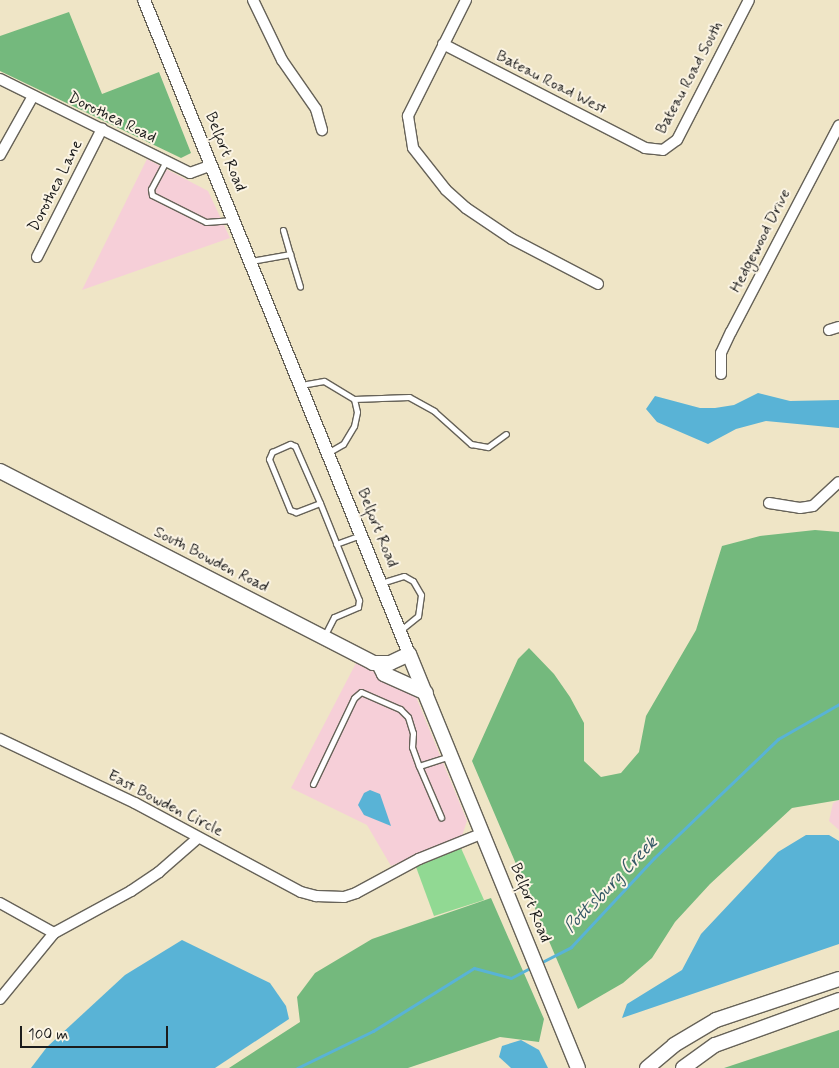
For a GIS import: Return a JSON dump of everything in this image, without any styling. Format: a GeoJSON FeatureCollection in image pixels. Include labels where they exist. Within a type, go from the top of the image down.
{"type":"FeatureCollection","features":[{"type":"Feature","properties":{"kind":"main road","name":"South Bowden Road"},"geometry":{"type":"LineString","coordinates":[[0,471],[324,638],[379,664],[384,674],[426,693]]}},
{"type":"Feature","properties":{"kind":"main road"},"geometry":{"type":"LineString","coordinates":[[379,664],[410,654]]}},
{"type":"Feature","properties":{"kind":"main road","name":"Belfort Road"},"geometry":{"type":"LineString","coordinates":[[410,654],[578,1068]]}},
{"type":"Feature","properties":{"kind":"main road"},"geometry":{"type":"LineString","coordinates":[[647,1068],[674,1045],[716,1020],[839,979]]}},
{"type":"Feature","properties":{"kind":"main road"},"geometry":{"type":"LineString","coordinates":[[683,1068],[716,1044],[839,1000]]}},
{"type":"Feature","properties":{"kind":"street","name":"Belfort Road"},"geometry":{"type":"LineString","coordinates":[[144,0],[410,654]]}},
{"type":"Feature","properties":{"kind":"street"},"geometry":{"type":"LineString","coordinates":[[253,0],[282,60],[316,109],[322,130]]}},
{"type":"Feature","properties":{"kind":"street"},"geometry":{"type":"LineString","coordinates":[[466,0],[413,102],[408,116],[409,137],[420,159],[466,208],[512,239],[598,284]]}},
{"type":"Feature","properties":{"kind":"street","name":"Bateau Road South"},"geometry":{"type":"LineString","coordinates":[[645,148],[663,150],[677,140],[749,0]]}},
{"type":"Feature","properties":{"kind":"street","name":"Bateau Road West"},"geometry":{"type":"LineString","coordinates":[[443,44],[645,148]]}},
{"type":"Feature","properties":{"kind":"street","name":"Dorothea Road"},"geometry":{"type":"LineString","coordinates":[[0,79],[190,173],[212,165]]}},
{"type":"Feature","properties":{"kind":"street"},"geometry":{"type":"LineString","coordinates":[[0,155],[33,96]]}},
{"type":"Feature","properties":{"kind":"street","name":"Hedgewood Drive"},"geometry":{"type":"LineString","coordinates":[[721,374],[721,353],[839,125]]}},
{"type":"Feature","properties":{"kind":"street","name":"Dorothea Lane"},"geometry":{"type":"LineString","coordinates":[[37,257],[102,129]]}},
{"type":"Feature","properties":{"kind":"street"},"geometry":{"type":"LineString","coordinates":[[828,330],[839,327]]}},
{"type":"Feature","properties":{"kind":"street"},"geometry":{"type":"LineString","coordinates":[[769,503],[800,508],[813,506],[839,482]]}},
{"type":"Feature","properties":{"kind":"street","name":"East Bowden Circle"},"geometry":{"type":"LineString","coordinates":[[0,739],[135,803],[300,892],[316,896],[344,897],[356,893],[419,859],[483,834]]}},
{"type":"Feature","properties":{"kind":"street"},"geometry":{"type":"LineString","coordinates":[[0,999],[54,933],[138,886],[198,838]]}},
{"type":"Feature","properties":{"kind":"street"},"geometry":{"type":"LineString","coordinates":[[0,903],[54,933]]}},
{"type":"Feature","properties":{"kind":"lane"},"geometry":{"type":"LineString","coordinates":[[166,161],[151,189],[152,195],[206,222],[234,220]]}},
{"type":"Feature","properties":{"kind":"lane"},"geometry":{"type":"LineString","coordinates":[[283,230],[300,286]]}},
{"type":"Feature","properties":{"kind":"lane"},"geometry":{"type":"LineString","coordinates":[[251,261],[290,254]]}},
{"type":"Feature","properties":{"kind":"lane"},"geometry":{"type":"LineString","coordinates":[[300,386],[324,381],[354,399],[409,397],[434,410],[470,444],[488,447],[504,436]]}},
{"type":"Feature","properties":{"kind":"lane"},"geometry":{"type":"LineString","coordinates":[[328,452],[343,444],[354,426],[357,412],[354,399]]}},
{"type":"Feature","properties":{"kind":"lane"},"geometry":{"type":"LineString","coordinates":[[320,503],[296,512],[290,510],[269,459],[272,452],[290,444],[295,446],[320,503],[360,604],[334,617],[324,638]]}},
{"type":"Feature","properties":{"kind":"lane"},"geometry":{"type":"LineString","coordinates":[[336,544],[361,535]]}},
{"type":"Feature","properties":{"kind":"lane"},"geometry":{"type":"LineString","coordinates":[[381,583],[404,576],[413,581],[421,594],[418,616],[400,631]]}},
{"type":"Feature","properties":{"kind":"lane"},"geometry":{"type":"LineString","coordinates":[[313,784],[354,698],[361,692],[400,709],[408,717],[413,733],[412,747],[441,817]]}},
{"type":"Feature","properties":{"kind":"lane"},"geometry":{"type":"LineString","coordinates":[[419,766],[451,755]]}},
{"type":"Feature","properties":{"kind":"shaded area"},"geometry":{"type":"Polygon","coordinates":[[[147,159],[208,191],[230,238],[82,290],[147,159]]]}},
{"type":"Feature","properties":{"kind":"shaded area"},"geometry":{"type":"Polygon","coordinates":[[[356,663],[414,692],[467,821],[462,836],[391,866],[367,825],[291,788],[356,663]]]}},
{"type":"Feature","properties":{"kind":"shaded area"},"geometry":{"type":"Polygon","coordinates":[[[839,800],[839,830],[829,821],[833,803],[839,800]]]}},
{"type":"Feature","properties":{"kind":"green space"},"geometry":{"type":"Polygon","coordinates":[[[69,12],[102,94],[159,72],[191,153],[181,158],[0,71],[0,36],[69,12]]]}},
{"type":"Feature","properties":{"kind":"green space"},"geometry":{"type":"Polygon","coordinates":[[[815,530],[839,532],[839,800],[792,808],[710,884],[675,922],[652,958],[623,983],[578,1009],[472,761],[518,659],[529,648],[554,674],[570,697],[584,723],[584,761],[601,777],[621,773],[639,752],[646,716],[696,630],[722,546],[760,536],[815,530]]]}},
{"type":"Feature","properties":{"kind":"green space"},"geometry":{"type":"Polygon","coordinates":[[[461,848],[484,900],[434,916],[416,867],[461,848]]]}},
{"type":"Feature","properties":{"kind":"green space"},"geometry":{"type":"Polygon","coordinates":[[[491,898],[544,1019],[539,1042],[500,1037],[408,1068],[229,1068],[300,1022],[297,997],[315,973],[372,939],[491,898]]]}},
{"type":"Feature","properties":{"kind":"green space"},"geometry":{"type":"Polygon","coordinates":[[[839,1030],[839,1068],[724,1068],[839,1030]]]}},
{"type":"Feature","properties":{"kind":"water"},"geometry":{"type":"Polygon","coordinates":[[[758,393],[790,401],[839,400],[839,428],[766,421],[736,429],[708,444],[657,422],[646,409],[655,396],[700,408],[715,408],[734,405],[758,393]]]}},
{"type":"Feature","properties":{"kind":"water"},"geometry":{"type":"Polygon","coordinates":[[[370,790],[380,794],[391,826],[364,815],[358,805],[364,793],[370,790]]]}},
{"type":"Feature","properties":{"kind":"water"},"geometry":{"type":"Polygon","coordinates":[[[806,835],[829,835],[839,841],[839,944],[622,1018],[627,1004],[682,970],[701,934],[778,852],[806,835]]]}},
{"type":"Feature","properties":{"kind":"water"},"geometry":{"type":"Polygon","coordinates":[[[182,940],[270,983],[286,1006],[289,1019],[215,1068],[31,1068],[47,1047],[125,975],[182,940]]]}},
{"type":"Feature","properties":{"kind":"water"},"geometry":{"type":"Polygon","coordinates":[[[521,1040],[539,1050],[548,1068],[511,1068],[499,1057],[502,1046],[521,1040]]]}},
{"type":"Feature","properties":{"kind":"waterway","name":"Pottsburg Creek"},"geometry":{"type":"LineString","coordinates":[[540,963],[571,947],[654,858],[778,739],[839,704]]}},
{"type":"Feature","properties":{"kind":"waterway","name":"Pottsburg Creek"},"geometry":{"type":"LineString","coordinates":[[297,1068],[373,1031],[474,968],[511,978],[532,967]]}}]}
